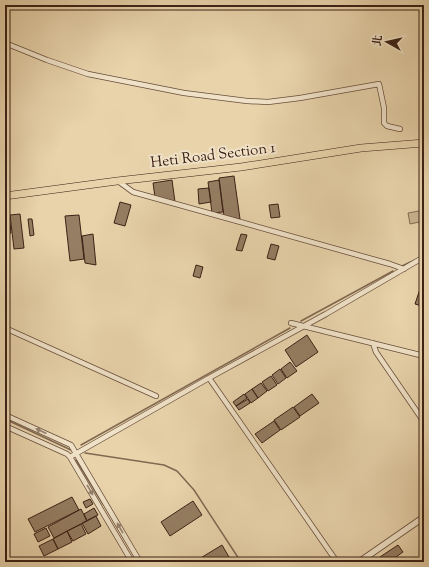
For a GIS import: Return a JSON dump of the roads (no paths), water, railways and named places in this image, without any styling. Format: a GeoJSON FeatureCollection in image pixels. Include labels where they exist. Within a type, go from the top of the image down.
{"type":"FeatureCollection","features":[{"type":"Feature","properties":{"kind":"main road","name":"Heti Road Section 1"},"geometry":{"type":"LineString","coordinates":[[5,196],[117,181],[241,167],[361,148],[424,143]]}},
{"type":"Feature","properties":{"kind":"street"},"geometry":{"type":"LineString","coordinates":[[5,43],[47,60],[88,74],[184,93],[247,101],[268,102],[379,84],[384,108],[384,122],[387,126],[400,129]]}},
{"type":"Feature","properties":{"kind":"street"},"geometry":{"type":"LineString","coordinates":[[117,181],[133,192],[404,269]]}},
{"type":"Feature","properties":{"kind":"street"},"geometry":{"type":"LineString","coordinates":[[70,457],[326,314],[424,257]]}},
{"type":"Feature","properties":{"kind":"street"},"geometry":{"type":"LineString","coordinates":[[291,323],[424,356]]}},
{"type":"Feature","properties":{"kind":"street"},"geometry":{"type":"LineString","coordinates":[[5,328],[156,396]]}},
{"type":"Feature","properties":{"kind":"street"},"geometry":{"type":"LineString","coordinates":[[373,343],[376,352],[424,422]]}},
{"type":"Feature","properties":{"kind":"street"},"geometry":{"type":"LineString","coordinates":[[209,378],[337,562]]}},
{"type":"Feature","properties":{"kind":"street"},"geometry":{"type":"LineString","coordinates":[[5,414],[71,445],[140,562]]}},
{"type":"Feature","properties":{"kind":"street"},"geometry":{"type":"LineString","coordinates":[[5,426],[67,454],[70,457],[132,562]]}},
{"type":"Feature","properties":{"kind":"street"},"geometry":{"type":"LineString","coordinates":[[359,562],[424,517]]}},
{"type":"Feature","properties":{"kind":"waterway"},"geometry":{"type":"LineString","coordinates":[[402,266],[417,259]]}},
{"type":"Feature","properties":{"kind":"waterway"},"geometry":{"type":"LineString","coordinates":[[301,321],[393,271]]}},
{"type":"Feature","properties":{"kind":"waterway"},"geometry":{"type":"LineString","coordinates":[[81,445],[290,328]]}},
{"type":"Feature","properties":{"kind":"waterway"},"geometry":{"type":"LineString","coordinates":[[5,419],[71,450]]}},
{"type":"Feature","properties":{"kind":"waterway"},"geometry":{"type":"LineString","coordinates":[[85,453],[164,465],[177,471],[194,490],[241,562]]}},
{"type":"Feature","properties":{"kind":"waterway"},"geometry":{"type":"LineString","coordinates":[[76,460],[103,504]]}}]}
